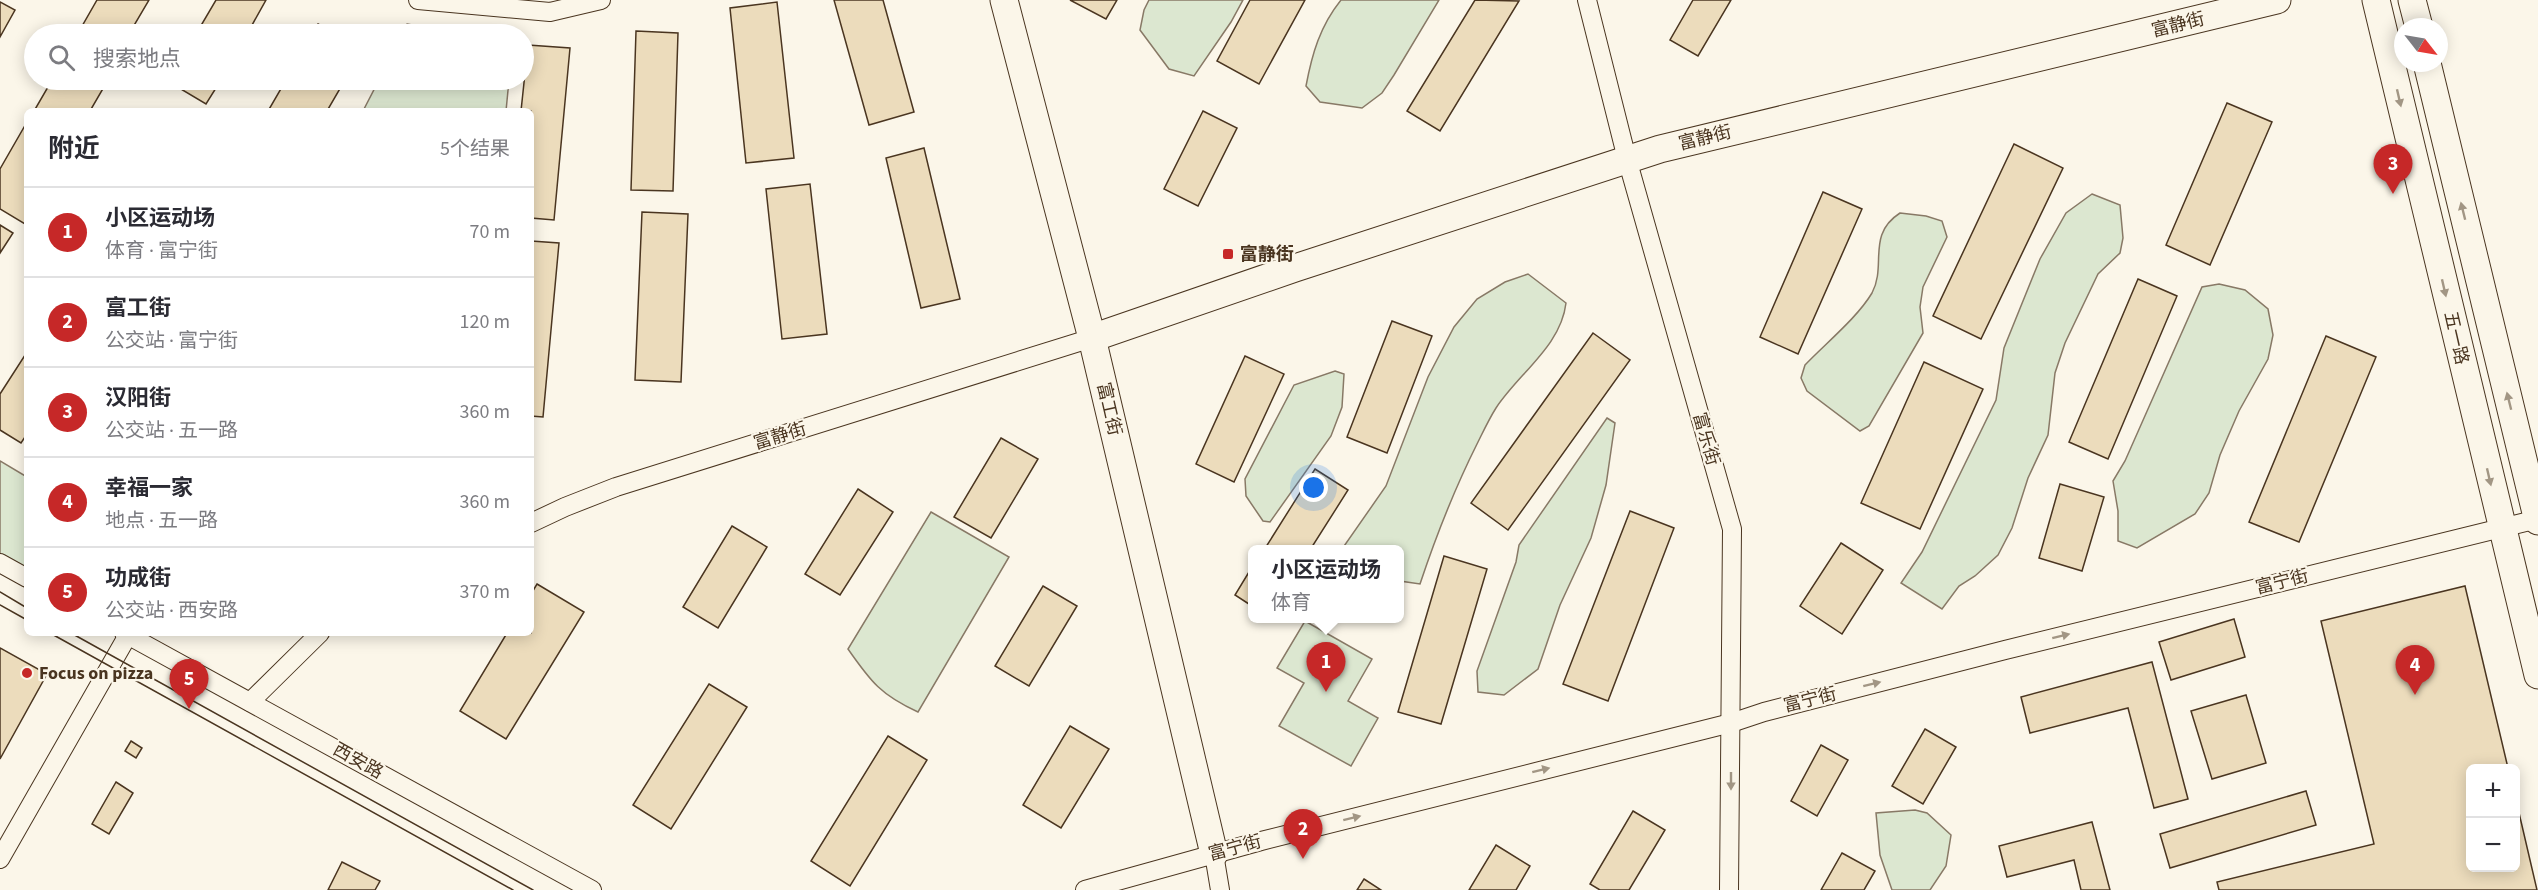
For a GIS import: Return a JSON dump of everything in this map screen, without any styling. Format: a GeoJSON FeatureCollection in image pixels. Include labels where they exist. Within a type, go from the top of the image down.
{"type":"FeatureCollection","features":[{"type":"Feature","properties":{"kind":"street"},"geometry":{"type":"LineString","coordinates":[[418,0],[550,12],[601,0]]}},
{"type":"Feature","properties":{"kind":"street","name":"富工街"},"geometry":{"type":"LineString","coordinates":[[1004,0],[1092,338],[1214,854],[1220,890]]}},
{"type":"Feature","properties":{"kind":"street","name":"富乐街"},"geometry":{"type":"LineString","coordinates":[[1587,0],[1627,159],[1732,529],[1729,890]]}},
{"type":"Feature","properties":{"kind":"street","name":"富静街"},"geometry":{"type":"LineString","coordinates":[[534,522],[616,487],[1092,338],[1627,159],[1780,119],[2073,51],[2277,0]]}},
{"type":"Feature","properties":{"kind":"street","name":"五一路"},"geometry":{"type":"LineString","coordinates":[[2376,0],[2538,675]]}},
{"type":"Feature","properties":{"kind":"street"},"geometry":{"type":"LineString","coordinates":[[2412,0],[2416,18]]}},
{"type":"Feature","properties":{"kind":"street","name":"五一路"},"geometry":{"type":"LineString","coordinates":[[2429,72],[2538,520]]}},
{"type":"Feature","properties":{"kind":"street","name":"富宁街"},"geometry":{"type":"LineString","coordinates":[[1085,890],[1214,854],[1731,723],[1775,709],[2005,650],[2538,520]]}},
{"type":"Feature","properties":{"kind":"street"},"geometry":{"type":"LineString","coordinates":[[0,563],[24,576]]}},
{"type":"Feature","properties":{"kind":"street"},"geometry":{"type":"LineString","coordinates":[[0,859],[125,636]]}},
{"type":"Feature","properties":{"kind":"street","name":"西安路"},"geometry":{"type":"LineString","coordinates":[[130,636],[592,890]]}},
{"type":"Feature","properties":{"kind":"street"},"geometry":{"type":"LineString","coordinates":[[250,702],[317,636]]}},
{"type":"Feature","properties":{"kind":"green space"},"geometry":{"type":"Polygon","coordinates":[[[1149,0],[1243,0],[1231,22],[1194,76],[1169,69],[1140,30],[1144,10],[1149,0]]]}},
{"type":"Feature","properties":{"kind":"green space"},"geometry":{"type":"Polygon","coordinates":[[[1341,0],[1439,0],[1382,93],[1362,108],[1320,102],[1306,86],[1318,41],[1341,0]]]}},
{"type":"Feature","properties":{"kind":"green space"},"geometry":{"type":"Polygon","coordinates":[[[374,90],[508,90],[506,108],[365,108],[374,90]]]}},
{"type":"Feature","properties":{"kind":"green space"},"geometry":{"type":"Polygon","coordinates":[[[2092,194],[2120,205],[2123,238],[2120,253],[2098,274],[2065,343],[2055,373],[2048,435],[2028,478],[2012,528],[1998,555],[1975,576],[1959,586],[1942,609],[1901,583],[1922,552],[1996,400],[2004,348],[2040,259],[2066,213],[2092,194]]]}},
{"type":"Feature","properties":{"kind":"green space"},"geometry":{"type":"Polygon","coordinates":[[[1900,213],[1926,216],[1942,221],[1947,237],[1923,287],[1920,307],[1923,333],[1869,426],[1860,431],[1807,391],[1801,378],[1805,365],[1850,321],[1872,293],[1878,272],[1883,231],[1900,213]]]}},
{"type":"Feature","properties":{"kind":"green space"},"geometry":{"type":"Polygon","coordinates":[[[1528,274],[1566,303],[1562,318],[1548,346],[1505,395],[1488,421],[1453,496],[1420,584],[1404,582],[1404,545],[1345,545],[1386,486],[1428,377],[1454,327],[1477,299],[1505,282],[1528,274]]]}},
{"type":"Feature","properties":{"kind":"green space"},"geometry":{"type":"Polygon","coordinates":[[[2219,284],[2245,290],[2268,309],[2273,335],[2268,359],[2239,411],[2220,455],[2209,493],[2195,514],[2137,548],[2118,541],[2118,511],[2113,481],[2125,461],[2202,287],[2219,284]]]}},
{"type":"Feature","properties":{"kind":"green space"},"geometry":{"type":"Polygon","coordinates":[[[1335,371],[1344,374],[1342,407],[1331,436],[1270,522],[1263,521],[1246,496],[1245,479],[1294,385],[1335,371]]]}},
{"type":"Feature","properties":{"kind":"green space"},"geometry":{"type":"Polygon","coordinates":[[[1607,418],[1615,423],[1606,485],[1591,538],[1560,605],[1538,669],[1504,695],[1478,692],[1477,671],[1516,562],[1519,545],[1607,418]]]}},
{"type":"Feature","properties":{"kind":"green space"},"geometry":{"type":"Polygon","coordinates":[[[0,461],[24,475],[24,571],[0,558],[0,461]]]}},
{"type":"Feature","properties":{"kind":"green space"},"geometry":{"type":"Polygon","coordinates":[[[931,512],[1009,557],[918,712],[895,700],[878,686],[848,649],[931,512]]]}},
{"type":"Feature","properties":{"kind":"green space"},"geometry":{"type":"Polygon","coordinates":[[[1304,623],[1309,623],[1372,659],[1348,701],[1378,718],[1351,766],[1279,726],[1304,683],[1277,668],[1304,623]]]}},
{"type":"Feature","properties":{"kind":"green space"},"geometry":{"type":"Polygon","coordinates":[[[1915,810],[1927,813],[1951,835],[1946,866],[1930,890],[1892,890],[1880,855],[1876,813],[1915,810]]]}},
{"type":"Feature","properties":{"kind":"building"},"geometry":{"type":"Polygon","coordinates":[[[97,0],[149,0],[135,24],[83,24],[97,0]]]}},
{"type":"Feature","properties":{"kind":"building"},"geometry":{"type":"Polygon","coordinates":[[[216,0],[266,0],[253,24],[202,24],[216,0]]]}},
{"type":"Feature","properties":{"kind":"building"},"geometry":{"type":"Polygon","coordinates":[[[834,0],[883,0],[914,112],[869,125],[834,0]]]}},
{"type":"Feature","properties":{"kind":"building"},"geometry":{"type":"Polygon","coordinates":[[[1070,0],[1117,0],[1106,19],[1070,0]]]}},
{"type":"Feature","properties":{"kind":"building"},"geometry":{"type":"Polygon","coordinates":[[[1250,0],[1305,0],[1259,84],[1217,61],[1250,0]]]}},
{"type":"Feature","properties":{"kind":"building"},"geometry":{"type":"Polygon","coordinates":[[[1475,0],[1519,1],[1440,131],[1407,111],[1475,0]]]}},
{"type":"Feature","properties":{"kind":"building"},"geometry":{"type":"Polygon","coordinates":[[[1693,0],[1731,0],[1698,56],[1670,40],[1693,0]]]}},
{"type":"Feature","properties":{"kind":"building"},"geometry":{"type":"Polygon","coordinates":[[[0,2],[15,10],[0,37],[0,2]]]}},
{"type":"Feature","properties":{"kind":"building"},"geometry":{"type":"Polygon","coordinates":[[[777,2],[794,158],[746,163],[730,8],[777,2]]]}},
{"type":"Feature","properties":{"kind":"building"},"geometry":{"type":"Polygon","coordinates":[[[636,31],[678,33],[673,191],[631,190],[636,31]]]}},
{"type":"Feature","properties":{"kind":"building"},"geometry":{"type":"Polygon","coordinates":[[[534,45],[570,48],[554,220],[534,218],[534,108],[521,108],[523,90],[534,90],[534,45]]]}},
{"type":"Feature","properties":{"kind":"building"},"geometry":{"type":"Polygon","coordinates":[[[46,90],[102,90],[92,108],[36,108],[46,90]]]}},
{"type":"Feature","properties":{"kind":"building"},"geometry":{"type":"Polygon","coordinates":[[[182,90],[215,90],[206,104],[182,90]]]}},
{"type":"Feature","properties":{"kind":"building"},"geometry":{"type":"Polygon","coordinates":[[[280,90],[339,90],[329,108],[270,108],[280,90]]]}},
{"type":"Feature","properties":{"kind":"building"},"geometry":{"type":"Polygon","coordinates":[[[2227,103],[2272,122],[2210,265],[2166,245],[2227,103]]]}},
{"type":"Feature","properties":{"kind":"building"},"geometry":{"type":"Polygon","coordinates":[[[1203,111],[1237,128],[1198,206],[1164,189],[1203,111]]]}},
{"type":"Feature","properties":{"kind":"building"},"geometry":{"type":"Polygon","coordinates":[[[24,127],[24,223],[0,209],[0,169],[24,127]]]}},
{"type":"Feature","properties":{"kind":"building"},"geometry":{"type":"Polygon","coordinates":[[[2014,144],[2063,168],[1981,339],[1933,316],[2014,144]]]}},
{"type":"Feature","properties":{"kind":"building"},"geometry":{"type":"Polygon","coordinates":[[[924,148],[960,299],[921,308],[886,158],[924,148]]]}},
{"type":"Feature","properties":{"kind":"building"},"geometry":{"type":"Polygon","coordinates":[[[810,184],[827,334],[782,339],[766,189],[810,184]]]}},
{"type":"Feature","properties":{"kind":"building"},"geometry":{"type":"Polygon","coordinates":[[[1823,192],[1862,209],[1798,354],[1760,337],[1823,192]]]}},
{"type":"Feature","properties":{"kind":"building"},"geometry":{"type":"Polygon","coordinates":[[[642,212],[688,214],[681,382],[635,380],[642,212]]]}},
{"type":"Feature","properties":{"kind":"building"},"geometry":{"type":"Polygon","coordinates":[[[0,225],[13,233],[0,253],[0,225]]]}},
{"type":"Feature","properties":{"kind":"building"},"geometry":{"type":"Polygon","coordinates":[[[534,241],[559,243],[543,417],[534,416],[534,241]]]}},
{"type":"Feature","properties":{"kind":"building"},"geometry":{"type":"Polygon","coordinates":[[[2138,279],[2177,296],[2108,459],[2069,442],[2138,279]]]}},
{"type":"Feature","properties":{"kind":"building"},"geometry":{"type":"Polygon","coordinates":[[[1392,321],[1432,336],[1387,453],[1347,437],[1392,321]]]}},
{"type":"Feature","properties":{"kind":"building"},"geometry":{"type":"Polygon","coordinates":[[[1593,333],[1630,360],[1508,530],[1471,503],[1593,333]]]}},
{"type":"Feature","properties":{"kind":"building"},"geometry":{"type":"Polygon","coordinates":[[[2326,336],[2376,357],[2299,542],[2249,522],[2326,336]]]}},
{"type":"Feature","properties":{"kind":"building"},"geometry":{"type":"Polygon","coordinates":[[[1245,356],[1284,374],[1234,482],[1196,464],[1245,356]]]}},
{"type":"Feature","properties":{"kind":"building"},"geometry":{"type":"Polygon","coordinates":[[[24,357],[24,438],[21,443],[0,430],[0,394],[24,357]]]}},
{"type":"Feature","properties":{"kind":"building"},"geometry":{"type":"Polygon","coordinates":[[[1924,362],[1983,389],[1920,529],[1861,503],[1924,362]]]}},
{"type":"Feature","properties":{"kind":"building"},"geometry":{"type":"Polygon","coordinates":[[[1001,438],[1038,459],[991,538],[954,517],[1001,438]]]}},
{"type":"Feature","properties":{"kind":"building"},"geometry":{"type":"Polygon","coordinates":[[[1315,469],[1348,490],[1313,545],[1267,545],[1315,469]]]}},
{"type":"Feature","properties":{"kind":"building"},"geometry":{"type":"Polygon","coordinates":[[[2060,484],[2104,497],[2082,571],[2039,558],[2060,484]]]}},
{"type":"Feature","properties":{"kind":"building"},"geometry":{"type":"Polygon","coordinates":[[[858,489],[893,512],[840,595],[805,574],[858,489]]]}},
{"type":"Feature","properties":{"kind":"building"},"geometry":{"type":"Polygon","coordinates":[[[1630,511],[1674,528],[1608,701],[1563,684],[1630,511]]]}},
{"type":"Feature","properties":{"kind":"building"},"geometry":{"type":"Polygon","coordinates":[[[732,526],[767,547],[718,628],[683,607],[732,526]]]}},
{"type":"Feature","properties":{"kind":"building"},"geometry":{"type":"Polygon","coordinates":[[[1841,543],[1883,570],[1842,634],[1800,606],[1841,543]]]}},
{"type":"Feature","properties":{"kind":"building"},"geometry":{"type":"Polygon","coordinates":[[[1444,556],[1487,569],[1441,724],[1398,712],[1444,556]]]}},
{"type":"Feature","properties":{"kind":"building"},"geometry":{"type":"Polygon","coordinates":[[[1248,574],[1248,603],[1235,595],[1248,574]]]}},
{"type":"Feature","properties":{"kind":"building"},"geometry":{"type":"Polygon","coordinates":[[[537,584],[584,612],[506,739],[460,711],[505,636],[534,636],[534,589],[537,584]]]}},
{"type":"Feature","properties":{"kind":"building"},"geometry":{"type":"Polygon","coordinates":[[[1043,586],[1077,606],[1029,686],[995,666],[1043,586]]]}},
{"type":"Feature","properties":{"kind":"building"},"geometry":{"type":"Polygon","coordinates":[[[2465,586],[2507,764],[2466,764],[2466,872],[2520,872],[2520,817],[2537,890],[2219,890],[2217,882],[2374,844],[2321,621],[2465,586]]]}},
{"type":"Feature","properties":{"kind":"building"},"geometry":{"type":"Polygon","coordinates":[[[2234,619],[2245,657],[2171,680],[2159,642],[2234,619]]]}},
{"type":"Feature","properties":{"kind":"building"},"geometry":{"type":"Polygon","coordinates":[[[0,648],[47,674],[0,759],[0,648]]]}},
{"type":"Feature","properties":{"kind":"building"},"geometry":{"type":"Polygon","coordinates":[[[2152,662],[2188,799],[2154,808],[2128,708],[2030,733],[2021,697],[2152,662]]]}},
{"type":"Feature","properties":{"kind":"building"},"geometry":{"type":"Polygon","coordinates":[[[709,684],[747,707],[671,829],[633,805],[709,684]]]}},
{"type":"Feature","properties":{"kind":"building"},"geometry":{"type":"Polygon","coordinates":[[[2246,695],[2266,763],[2212,779],[2191,711],[2246,695]]]}},
{"type":"Feature","properties":{"kind":"building"},"geometry":{"type":"Polygon","coordinates":[[[1070,726],[1109,749],[1061,828],[1023,805],[1070,726]]]}},
{"type":"Feature","properties":{"kind":"building"},"geometry":{"type":"Polygon","coordinates":[[[1925,729],[1956,747],[1923,804],[1892,786],[1925,729]]]}},
{"type":"Feature","properties":{"kind":"building"},"geometry":{"type":"Polygon","coordinates":[[[888,736],[927,760],[850,886],[811,861],[888,736]]]}},
{"type":"Feature","properties":{"kind":"building"},"geometry":{"type":"Polygon","coordinates":[[[131,741],[142,748],[136,758],[125,751],[131,741]]]}},
{"type":"Feature","properties":{"kind":"building"},"geometry":{"type":"Polygon","coordinates":[[[1821,745],[1848,760],[1817,816],[1791,801],[1821,745]]]}},
{"type":"Feature","properties":{"kind":"building"},"geometry":{"type":"Polygon","coordinates":[[[116,782],[133,793],[109,834],[92,824],[116,782]]]}},
{"type":"Feature","properties":{"kind":"building"},"geometry":{"type":"Polygon","coordinates":[[[2306,791],[2316,825],[2170,868],[2160,834],[2306,791]]]}},
{"type":"Feature","properties":{"kind":"building"},"geometry":{"type":"Polygon","coordinates":[[[1633,811],[1665,830],[1629,890],[1600,890],[1590,884],[1633,811]]]}},
{"type":"Feature","properties":{"kind":"building"},"geometry":{"type":"Polygon","coordinates":[[[2092,822],[2110,890],[2081,890],[2074,860],[2007,877],[1999,846],[2092,822]]]}},
{"type":"Feature","properties":{"kind":"building"},"geometry":{"type":"Polygon","coordinates":[[[1496,845],[1530,866],[1516,890],[1469,890],[1496,845]]]}},
{"type":"Feature","properties":{"kind":"building"},"geometry":{"type":"Polygon","coordinates":[[[1842,853],[1875,871],[1864,890],[1821,890],[1842,853]]]}},
{"type":"Feature","properties":{"kind":"building"},"geometry":{"type":"Polygon","coordinates":[[[342,862],[380,881],[375,890],[328,890],[342,862]]]}},
{"type":"Feature","properties":{"kind":"building"},"geometry":{"type":"Polygon","coordinates":[[[1364,879],[1381,890],[1357,890],[1364,879]]]}},
{"type":"Feature","properties":{"kind":"tram line"},"geometry":{"type":"LineString","coordinates":[[0,592],[24,606]]}},
{"type":"Feature","properties":{"kind":"tram line"},"geometry":{"type":"LineString","coordinates":[[0,605],[24,618]]}},
{"type":"Feature","properties":{"kind":"tram line"},"geometry":{"type":"LineString","coordinates":[[55,636],[513,890]]}},
{"type":"Feature","properties":{"kind":"tram line"},"geometry":{"type":"LineString","coordinates":[[76,636],[533,890]]}},
{"type":"Feature","properties":{"kind":"place","name":"汉阳街"},"geometry":{"type":"Point","coordinates":[2393,194]}},
{"type":"Feature","properties":{"kind":"place","name":"富静街"},"geometry":{"type":"Point","coordinates":[1228,254]}},
{"type":"Feature","properties":{"kind":"place","name":"Focus on pizza"},"geometry":{"type":"Point","coordinates":[27,673]}},
{"type":"Feature","properties":{"kind":"place","name":"小区运动场"},"geometry":{"type":"Point","coordinates":[1326,692]}},
{"type":"Feature","properties":{"kind":"place","name":"幸福一家"},"geometry":{"type":"Point","coordinates":[2415,695]}},
{"type":"Feature","properties":{"kind":"place","name":"功成街"},"geometry":{"type":"Point","coordinates":[189,709]}},
{"type":"Feature","properties":{"kind":"place","name":"富工街"},"geometry":{"type":"Point","coordinates":[1303,859]}}]}
